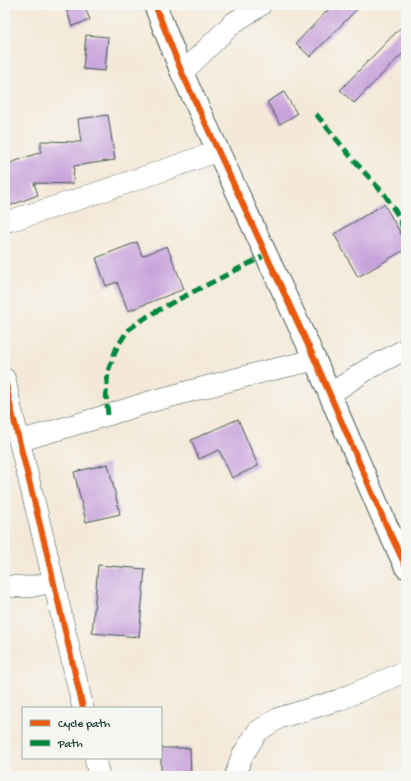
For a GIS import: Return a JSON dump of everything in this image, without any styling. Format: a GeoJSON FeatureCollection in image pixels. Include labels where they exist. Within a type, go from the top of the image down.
{"type":"FeatureCollection","features":[{"type":"Feature","properties":{"kind":"street"},"geometry":{"type":"LineString","coordinates":[[155,5],[182,72],[315,360],[386,525],[406,567]]}},
{"type":"Feature","properties":{"kind":"street"},"geometry":{"type":"LineString","coordinates":[[182,72],[233,22],[261,5]]}},
{"type":"Feature","properties":{"kind":"street"},"geometry":{"type":"LineString","coordinates":[[5,222],[48,210],[218,151]]}},
{"type":"Feature","properties":{"kind":"street"},"geometry":{"type":"LineString","coordinates":[[330,394],[368,369],[406,349]]}},
{"type":"Feature","properties":{"kind":"street"},"geometry":{"type":"LineString","coordinates":[[19,441],[150,402],[262,372],[315,360]]}},
{"type":"Feature","properties":{"kind":"street"},"geometry":{"type":"LineString","coordinates":[[5,379],[83,707]]}},
{"type":"Feature","properties":{"kind":"street"},"geometry":{"type":"LineString","coordinates":[[5,586],[29,587],[53,582]]}},
{"type":"Feature","properties":{"kind":"street"},"geometry":{"type":"LineString","coordinates":[[235,776],[242,756],[258,731],[273,721],[339,700],[406,671]]}},
{"type":"Feature","properties":{"kind":"street"},"geometry":{"type":"LineString","coordinates":[[95,759],[99,776]]}},
{"type":"Feature","properties":{"kind":"building"},"geometry":{"type":"Polygon","coordinates":[[[65,5],[84,5],[90,20],[72,26],[65,5]]]}},
{"type":"Feature","properties":{"kind":"building"},"geometry":{"type":"Polygon","coordinates":[[[333,5],[361,5],[310,57],[296,43],[333,5]]]}},
{"type":"Feature","properties":{"kind":"building"},"geometry":{"type":"Polygon","coordinates":[[[406,22],[406,50],[354,103],[340,90],[406,22]]]}},
{"type":"Feature","properties":{"kind":"building"},"geometry":{"type":"Polygon","coordinates":[[[86,35],[108,37],[105,71],[83,69],[86,35]]]}},
{"type":"Feature","properties":{"kind":"building"},"geometry":{"type":"Polygon","coordinates":[[[284,92],[297,114],[280,124],[267,102],[284,92]]]}},
{"type":"Feature","properties":{"kind":"building"},"geometry":{"type":"Polygon","coordinates":[[[108,115],[115,160],[74,166],[73,184],[34,183],[38,195],[9,206],[5,195],[5,165],[41,152],[41,141],[81,142],[78,119],[108,115]]]}},
{"type":"Feature","properties":{"kind":"building"},"geometry":{"type":"Polygon","coordinates":[[[384,204],[406,243],[406,249],[358,277],[334,234],[384,204]]]}},
{"type":"Feature","properties":{"kind":"building"},"geometry":{"type":"Polygon","coordinates":[[[137,242],[142,256],[167,246],[184,289],[128,311],[117,282],[106,286],[96,258],[137,242]]]}},
{"type":"Feature","properties":{"kind":"building"},"geometry":{"type":"Polygon","coordinates":[[[238,419],[258,466],[232,478],[219,450],[199,459],[191,440],[238,419]]]}},
{"type":"Feature","properties":{"kind":"building"},"geometry":{"type":"Polygon","coordinates":[[[108,464],[120,514],[86,522],[74,472],[108,464]]]}},
{"type":"Feature","properties":{"kind":"building"},"geometry":{"type":"Polygon","coordinates":[[[98,565],[145,569],[139,637],[92,633],[98,565]]]}},
{"type":"Feature","properties":{"kind":"building"},"geometry":{"type":"Polygon","coordinates":[[[162,748],[190,748],[191,776],[161,776],[162,748]]]}},
{"type":"Feature","properties":{"kind":"marked path"},"geometry":{"type":"LineString","coordinates":[[316,114],[355,162],[385,195],[399,217],[406,237]]}},
{"type":"Feature","properties":{"kind":"marked path"},"geometry":{"type":"LineString","coordinates":[[108,415],[106,394],[108,371],[117,347],[128,330],[148,316],[175,301],[266,255]]}},
{"type":"Feature","properties":{"kind":"cycle path"},"geometry":{"type":"LineString","coordinates":[[155,5],[182,73],[315,360],[386,525],[406,567]]}},
{"type":"Feature","properties":{"kind":"cycle path"},"geometry":{"type":"LineString","coordinates":[[5,379],[83,707]]}}]}
